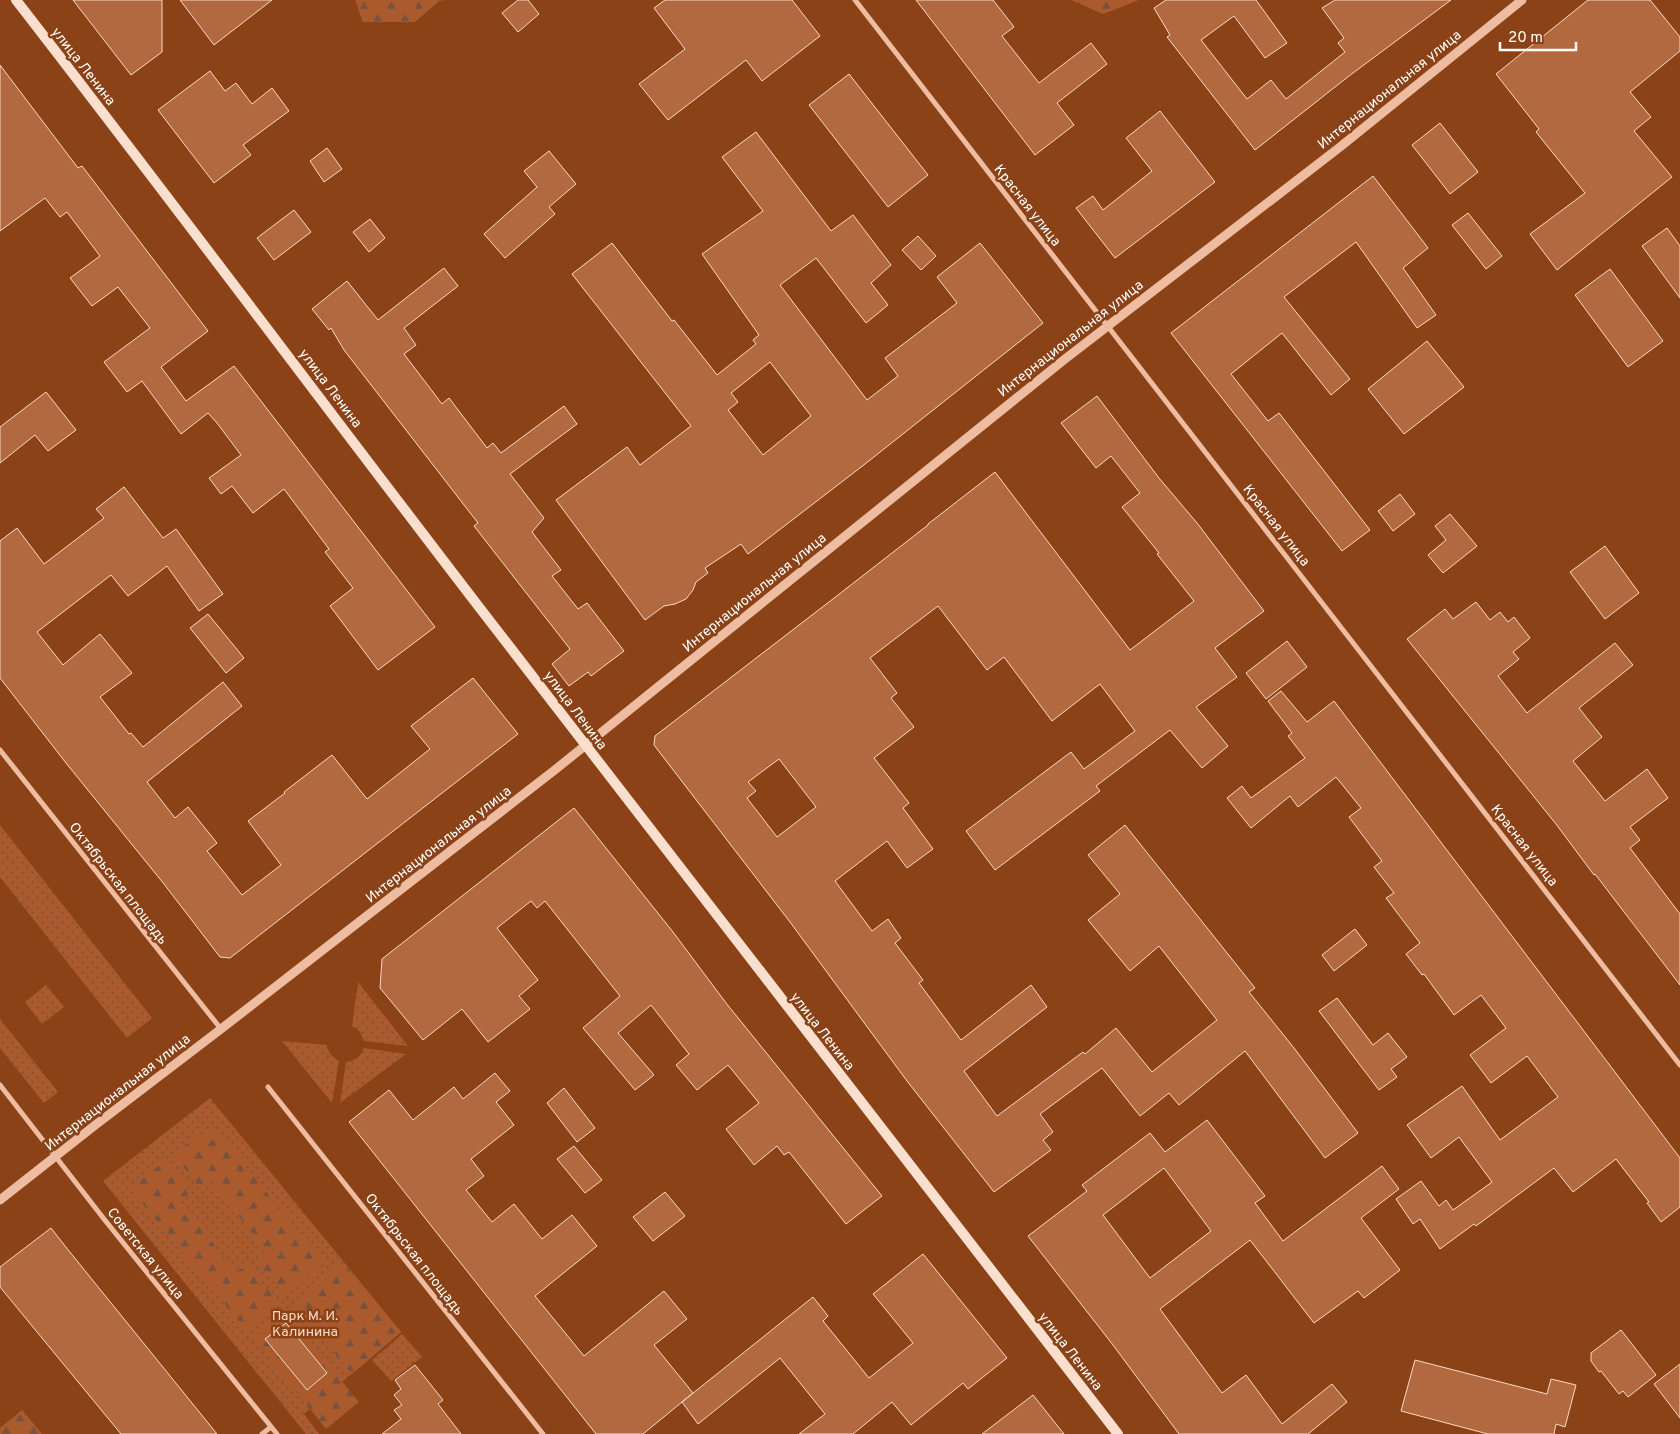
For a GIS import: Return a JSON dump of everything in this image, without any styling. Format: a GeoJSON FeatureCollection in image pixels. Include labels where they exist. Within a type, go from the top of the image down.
{"type":"FeatureCollection","features":[{"type":"Feature","properties":{"kind":"main road","name":"улица Ленина"},"geometry":{"type":"LineString","coordinates":[[16,0],[586,746],[1118,1434]]}},
{"type":"Feature","properties":{"kind":"street","name":"Красная улица"},"geometry":{"type":"LineString","coordinates":[[855,0],[1680,1064]]}},
{"type":"Feature","properties":{"kind":"street","name":"Интернациональная улица"},"geometry":{"type":"LineString","coordinates":[[0,1200],[586,746],[1107,325],[1340,147],[1522,0]]}},
{"type":"Feature","properties":{"kind":"street","name":"Октябрьская площадь"},"geometry":{"type":"LineString","coordinates":[[0,750],[221,1029]]}},
{"type":"Feature","properties":{"kind":"street","name":"Советская улица"},"geometry":{"type":"LineString","coordinates":[[0,1085],[277,1434]]}},
{"type":"Feature","properties":{"kind":"street","name":"Октябрьская площадь"},"geometry":{"type":"LineString","coordinates":[[268,1087],[543,1434]]}},
{"type":"Feature","properties":{"kind":"street"},"geometry":{"type":"LineString","coordinates":[[262,1434],[271,1427]]}},
{"type":"Feature","properties":{"kind":"green space"},"geometry":{"type":"Polygon","coordinates":[[[355,0],[445,0],[439,1],[415,22],[363,22],[355,0]]]}},
{"type":"Feature","properties":{"kind":"green space"},"geometry":{"type":"Polygon","coordinates":[[[1071,0],[1139,0],[1103,14],[1071,0]]]}},
{"type":"Feature","properties":{"kind":"green space"},"geometry":{"type":"Polygon","coordinates":[[[0,825],[152,1018],[127,1038],[0,877],[0,825]]]}},
{"type":"Feature","properties":{"kind":"green space"},"geometry":{"type":"Polygon","coordinates":[[[358,982],[408,1046],[364,1041],[360,1032],[352,1026],[358,982]]]}},
{"type":"Feature","properties":{"kind":"green space"},"geometry":{"type":"Polygon","coordinates":[[[46,985],[64,1007],[42,1024],[25,1002],[46,985]]]}},
{"type":"Feature","properties":{"kind":"green space"},"geometry":{"type":"Polygon","coordinates":[[[0,1019],[58,1092],[44,1103],[0,1048],[0,1019]]]}},
{"type":"Feature","properties":{"kind":"green space"},"geometry":{"type":"Polygon","coordinates":[[[282,1041],[327,1045],[334,1058],[339,1061],[332,1103],[282,1041]]]}},
{"type":"Feature","properties":{"kind":"green space"},"geometry":{"type":"Polygon","coordinates":[[[364,1048],[406,1054],[340,1103],[346,1062],[357,1058],[364,1048]]]}},
{"type":"Feature","properties":{"kind":"green space","name":"Парк М. И. Калинина"},"geometry":{"type":"Polygon","coordinates":[[[210,1098],[401,1332],[304,1414],[319,1434],[306,1434],[103,1181],[210,1098]]]}},
{"type":"Feature","properties":{"kind":"green space"},"geometry":{"type":"Polygon","coordinates":[[[212,1128],[216,1130],[325,1264],[286,1297],[255,1260],[266,1251],[210,1179],[199,1187],[173,1154],[206,1129],[212,1128]]]}},
{"type":"Feature","properties":{"kind":"green space"},"geometry":{"type":"Polygon","coordinates":[[[166,1160],[191,1192],[180,1202],[235,1272],[248,1265],[279,1303],[246,1330],[135,1193],[138,1182],[166,1160]]]}},
{"type":"Feature","properties":{"kind":"green space"},"geometry":{"type":"Polygon","coordinates":[[[344,1263],[401,1332],[352,1374],[293,1304],[344,1263]]]}},
{"type":"Feature","properties":{"kind":"green space"},"geometry":{"type":"Polygon","coordinates":[[[284,1311],[359,1402],[326,1429],[253,1337],[284,1311]],[[286,1323],[266,1340],[307,1390],[327,1373],[286,1323]]]}},
{"type":"Feature","properties":{"kind":"green space"},"geometry":{"type":"Polygon","coordinates":[[[402,1334],[422,1357],[391,1381],[372,1360],[402,1334]]]}},
{"type":"Feature","properties":{"kind":"green space"},"geometry":{"type":"Polygon","coordinates":[[[22,1410],[42,1434],[0,1434],[0,1428],[22,1410]]]}},
{"type":"Feature","properties":{"kind":"building"},"geometry":{"type":"Polygon","coordinates":[[[73,0],[162,0],[162,52],[131,75],[73,0]]]}},
{"type":"Feature","properties":{"kind":"building"},"geometry":{"type":"Polygon","coordinates":[[[180,0],[272,0],[214,45],[180,0]]]}},
{"type":"Feature","properties":{"kind":"building"},"geometry":{"type":"Polygon","coordinates":[[[518,0],[528,0],[539,14],[518,32],[502,13],[518,0]]]}},
{"type":"Feature","properties":{"kind":"building"},"geometry":{"type":"Polygon","coordinates":[[[665,0],[792,0],[820,36],[762,81],[746,60],[668,120],[639,84],[685,49],[654,8],[665,0]]]}},
{"type":"Feature","properties":{"kind":"building"},"geometry":{"type":"Polygon","coordinates":[[[916,0],[993,0],[1014,27],[1002,36],[1039,83],[1091,43],[1107,64],[1057,103],[1074,125],[1035,155],[916,0]]]}},
{"type":"Feature","properties":{"kind":"building"},"geometry":{"type":"Polygon","coordinates":[[[1166,0],[1256,0],[1287,43],[1265,58],[1234,16],[1201,40],[1247,99],[1271,80],[1286,99],[1345,52],[1338,43],[1344,38],[1322,8],[1335,0],[1451,0],[1349,76],[1255,150],[1167,37],[1170,35],[1154,8],[1166,0]]]}},
{"type":"Feature","properties":{"kind":"building"},"geometry":{"type":"Polygon","coordinates":[[[1588,0],[1650,0],[1680,37],[1680,51],[1630,92],[1651,117],[1634,131],[1672,177],[1557,270],[1530,234],[1585,193],[1536,132],[1539,129],[1496,74],[1588,0]]]}},
{"type":"Feature","properties":{"kind":"building"},"geometry":{"type":"Polygon","coordinates":[[[0,65],[78,168],[82,166],[208,331],[161,367],[186,401],[234,366],[435,627],[378,670],[330,606],[353,588],[325,552],[329,549],[284,489],[253,513],[232,486],[221,494],[209,478],[241,455],[217,423],[208,413],[181,434],[142,381],[127,392],[104,362],[150,328],[118,287],[92,306],[70,278],[100,256],[67,212],[60,217],[45,198],[0,231],[0,65]]]}},
{"type":"Feature","properties":{"kind":"building"},"geometry":{"type":"Polygon","coordinates":[[[210,71],[225,91],[236,83],[252,104],[272,88],[289,111],[243,145],[251,155],[214,183],[158,110],[210,71]]]}},
{"type":"Feature","properties":{"kind":"building"},"geometry":{"type":"Polygon","coordinates":[[[849,74],[928,175],[888,207],[809,105],[849,74]]]}},
{"type":"Feature","properties":{"kind":"building"},"geometry":{"type":"Polygon","coordinates":[[[1160,111],[1215,182],[1115,258],[1076,208],[1093,196],[1103,210],[1152,171],[1126,138],[1160,111]]]}},
{"type":"Feature","properties":{"kind":"building"},"geometry":{"type":"Polygon","coordinates":[[[1440,123],[1478,172],[1450,194],[1412,145],[1440,123]]]}},
{"type":"Feature","properties":{"kind":"building"},"geometry":{"type":"Polygon","coordinates":[[[756,132],[831,231],[853,215],[891,265],[871,283],[888,305],[866,323],[816,258],[780,285],[867,400],[898,376],[885,358],[957,303],[937,277],[980,243],[1043,323],[748,554],[741,544],[705,568],[708,573],[696,582],[686,599],[664,606],[645,620],[556,500],[627,447],[640,465],[691,426],[572,274],[612,243],[672,321],[674,320],[717,375],[756,344],[753,340],[759,335],[702,254],[763,211],[722,157],[756,132]],[[770,362],[731,393],[738,402],[728,410],[763,455],[811,416],[770,362]]]}},
{"type":"Feature","properties":{"kind":"building"},"geometry":{"type":"Polygon","coordinates":[[[327,148],[342,169],[324,182],[310,161],[327,148]]]}},
{"type":"Feature","properties":{"kind":"building"},"geometry":{"type":"Polygon","coordinates":[[[549,151],[576,184],[549,207],[555,214],[505,258],[484,234],[537,187],[524,171],[549,151]]]}},
{"type":"Feature","properties":{"kind":"building"},"geometry":{"type":"Polygon","coordinates":[[[1373,176],[1428,248],[1403,268],[1436,315],[1417,328],[1356,242],[1284,297],[1350,379],[1331,395],[1282,333],[1231,374],[1268,421],[1279,413],[1370,530],[1342,551],[1171,333],[1373,176]]]}},
{"type":"Feature","properties":{"kind":"building"},"geometry":{"type":"Polygon","coordinates":[[[294,210],[311,232],[274,260],[257,238],[294,210]]]}},
{"type":"Feature","properties":{"kind":"building"},"geometry":{"type":"Polygon","coordinates":[[[1468,213],[1502,256],[1486,269],[1452,225],[1468,213]]]}},
{"type":"Feature","properties":{"kind":"building"},"geometry":{"type":"Polygon","coordinates":[[[370,219],[385,238],[369,252],[353,232],[370,219]]]}},
{"type":"Feature","properties":{"kind":"building"},"geometry":{"type":"Polygon","coordinates":[[[1667,228],[1680,246],[1680,298],[1642,246],[1667,228]]]}},
{"type":"Feature","properties":{"kind":"building"},"geometry":{"type":"Polygon","coordinates":[[[918,236],[936,256],[921,270],[902,250],[918,236]]]}},
{"type":"Feature","properties":{"kind":"building"},"geometry":{"type":"Polygon","coordinates":[[[444,268],[458,286],[404,328],[416,345],[404,354],[442,404],[449,398],[487,448],[493,443],[501,453],[564,406],[577,424],[510,474],[544,518],[532,532],[561,570],[552,576],[578,609],[587,603],[624,651],[591,676],[588,672],[569,686],[552,664],[570,649],[474,526],[478,523],[344,350],[331,328],[329,330],[312,309],[347,281],[378,320],[444,268]]]}},
{"type":"Feature","properties":{"kind":"building"},"geometry":{"type":"Polygon","coordinates":[[[1610,269],[1663,341],[1628,367],[1575,295],[1610,269]]]}},
{"type":"Feature","properties":{"kind":"building"},"geometry":{"type":"Polygon","coordinates":[[[1427,341],[1464,387],[1404,434],[1368,389],[1427,341]]]}},
{"type":"Feature","properties":{"kind":"building"},"geometry":{"type":"Polygon","coordinates":[[[46,392],[76,430],[48,451],[35,435],[0,463],[0,427],[46,392]]]}},
{"type":"Feature","properties":{"kind":"building"},"geometry":{"type":"Polygon","coordinates":[[[1097,396],[1264,611],[1215,648],[1237,677],[1196,707],[1228,746],[1202,768],[1170,730],[1096,786],[1100,791],[995,870],[966,831],[1071,752],[1084,769],[1135,731],[1100,684],[1052,721],[1004,657],[987,670],[938,606],[870,658],[897,693],[891,698],[914,727],[874,758],[909,803],[903,808],[933,849],[907,868],[887,841],[835,881],[872,931],[888,919],[901,938],[895,943],[923,980],[919,983],[961,1040],[1031,985],[1047,1007],[964,1071],[997,1116],[1083,1052],[1085,1054],[1116,1028],[1152,1072],[1217,1020],[1159,946],[1130,971],[1088,920],[1120,894],[1088,855],[1125,825],[1255,988],[1249,992],[1358,1133],[1325,1158],[1245,1051],[1179,1105],[1169,1093],[1140,1116],[1102,1068],[1040,1114],[1053,1132],[1043,1140],[1051,1150],[994,1192],[907,1081],[790,922],[654,745],[655,736],[995,472],[1130,650],[1194,601],[1122,507],[1140,493],[1111,456],[1096,468],[1061,423],[1097,396]],[[779,759],[748,782],[756,791],[747,798],[777,837],[816,807],[779,759]]]}},
{"type":"Feature","properties":{"kind":"building"},"geometry":{"type":"Polygon","coordinates":[[[124,487],[163,538],[176,529],[223,594],[199,611],[167,566],[128,596],[111,575],[37,632],[63,665],[100,634],[132,673],[100,697],[129,734],[131,733],[143,747],[223,682],[242,706],[147,782],[175,818],[188,807],[217,843],[207,851],[242,895],[281,865],[248,821],[332,755],[367,799],[430,749],[411,726],[473,678],[518,734],[230,958],[220,957],[0,678],[0,541],[17,528],[44,564],[104,518],[96,509],[124,487]]]}},
{"type":"Feature","properties":{"kind":"building"},"geometry":{"type":"Polygon","coordinates":[[[1400,494],[1415,514],[1393,531],[1378,511],[1400,494]]]}},
{"type":"Feature","properties":{"kind":"building"},"geometry":{"type":"Polygon","coordinates":[[[1450,514],[1477,546],[1443,573],[1428,555],[1446,540],[1435,526],[1450,514]]]}},
{"type":"Feature","properties":{"kind":"building"},"geometry":{"type":"Polygon","coordinates":[[[1605,546],[1639,593],[1605,619],[1570,572],[1605,546]]]}},
{"type":"Feature","properties":{"kind":"building"},"geometry":{"type":"Polygon","coordinates":[[[1476,602],[1490,620],[1500,612],[1508,622],[1514,617],[1530,638],[1513,652],[1519,659],[1498,676],[1527,713],[1615,643],[1633,665],[1579,708],[1602,737],[1573,761],[1605,801],[1647,769],[1668,798],[1630,827],[1640,840],[1630,848],[1680,914],[1680,985],[1556,824],[1407,639],[1445,609],[1453,619],[1476,602]]]}},
{"type":"Feature","properties":{"kind":"building"},"geometry":{"type":"Polygon","coordinates":[[[208,614],[244,658],[226,673],[190,628],[208,614]]]}},
{"type":"Feature","properties":{"kind":"building"},"geometry":{"type":"Polygon","coordinates":[[[1287,641],[1307,667],[1266,699],[1246,673],[1287,641]]]}},
{"type":"Feature","properties":{"kind":"building"},"geometry":{"type":"Polygon","coordinates":[[[1281,691],[1307,722],[1334,701],[1680,1158],[1680,1207],[1661,1222],[1647,1203],[1649,1202],[1616,1159],[1573,1192],[1554,1168],[1476,1226],[1474,1224],[1440,1249],[1420,1219],[1413,1224],[1396,1199],[1421,1181],[1439,1206],[1446,1200],[1453,1210],[1492,1182],[1459,1137],[1431,1158],[1407,1125],[1462,1086],[1500,1140],[1558,1097],[1527,1056],[1491,1083],[1470,1055],[1506,1028],[1481,995],[1454,1015],[1424,974],[1422,975],[1406,954],[1420,943],[1386,898],[1394,893],[1374,867],[1382,861],[1349,817],[1361,808],[1336,777],[1298,807],[1290,796],[1251,828],[1227,798],[1242,786],[1251,798],[1305,758],[1288,736],[1292,733],[1268,701],[1281,691]]]}},
{"type":"Feature","properties":{"kind":"building"},"geometry":{"type":"Polygon","coordinates":[[[574,808],[673,932],[726,1003],[882,1196],[846,1224],[789,1152],[784,1155],[777,1146],[754,1165],[726,1129],[759,1103],[728,1065],[697,1090],[676,1065],[689,1054],[651,1005],[618,1033],[654,1075],[635,1090],[583,1028],[620,996],[545,901],[537,908],[531,901],[497,928],[538,980],[519,996],[530,1009],[488,1042],[462,1009],[423,1040],[380,988],[382,959],[574,808]]]}},
{"type":"Feature","properties":{"kind":"building"},"geometry":{"type":"Polygon","coordinates":[[[1355,929],[1367,945],[1334,971],[1322,955],[1355,929]]]}},
{"type":"Feature","properties":{"kind":"building"},"geometry":{"type":"Polygon","coordinates":[[[1337,998],[1373,1045],[1388,1033],[1407,1057],[1391,1069],[1397,1077],[1379,1090],[1319,1011],[1337,998]]]}},
{"type":"Feature","properties":{"kind":"building"},"geometry":{"type":"Polygon","coordinates":[[[495,1073],[510,1091],[496,1102],[514,1125],[471,1159],[484,1176],[466,1190],[492,1222],[514,1204],[542,1239],[572,1215],[597,1246],[535,1296],[584,1356],[664,1291],[687,1319],[654,1345],[693,1393],[643,1434],[596,1434],[349,1122],[389,1090],[413,1120],[454,1087],[463,1099],[495,1073]]]}},
{"type":"Feature","properties":{"kind":"building"},"geometry":{"type":"Polygon","coordinates":[[[564,1088],[595,1128],[577,1142],[547,1103],[564,1088]]]}},
{"type":"Feature","properties":{"kind":"building"},"geometry":{"type":"Polygon","coordinates":[[[1207,1120],[1265,1196],[1255,1203],[1283,1241],[1382,1166],[1399,1189],[1361,1218],[1400,1270],[1364,1298],[1358,1291],[1314,1323],[1250,1240],[1160,1309],[1222,1393],[1246,1375],[1282,1424],[1332,1384],[1347,1402],[1308,1434],[1179,1434],[1028,1236],[1087,1191],[1082,1185],[1150,1133],[1165,1152],[1207,1120]],[[1164,1168],[1103,1215],[1150,1278],[1211,1231],[1164,1168]]]}},
{"type":"Feature","properties":{"kind":"building"},"geometry":{"type":"Polygon","coordinates":[[[574,1146],[602,1180],[585,1193],[557,1159],[574,1146]]]}},
{"type":"Feature","properties":{"kind":"building"},"geometry":{"type":"Polygon","coordinates":[[[665,1192],[685,1216],[653,1241],[633,1217],[665,1192]]]}},
{"type":"Feature","properties":{"kind":"building"},"geometry":{"type":"Polygon","coordinates":[[[51,1228],[217,1434],[121,1434],[0,1287],[0,1267],[51,1228]]]}},
{"type":"Feature","properties":{"kind":"building"},"geometry":{"type":"Polygon","coordinates":[[[923,1254],[1007,1358],[968,1389],[963,1383],[911,1425],[892,1402],[853,1434],[799,1434],[825,1414],[780,1358],[698,1424],[682,1402],[813,1297],[828,1316],[823,1321],[869,1378],[913,1343],[873,1294],[923,1254]]]}},
{"type":"Feature","properties":{"kind":"building"},"geometry":{"type":"Polygon","coordinates":[[[286,1323],[327,1373],[307,1390],[265,1339],[286,1323]]]}},
{"type":"Feature","properties":{"kind":"building"},"geometry":{"type":"Polygon","coordinates":[[[1621,1330],[1656,1375],[1628,1397],[1623,1391],[1619,1394],[1591,1361],[1591,1353],[1621,1330]]]}},
{"type":"Feature","properties":{"kind":"building"},"geometry":{"type":"Polygon","coordinates":[[[1415,1360],[1547,1394],[1551,1379],[1576,1385],[1565,1427],[1556,1424],[1554,1434],[1488,1434],[1401,1411],[1415,1360]]]}},
{"type":"Feature","properties":{"kind":"building"},"geometry":{"type":"Polygon","coordinates":[[[1680,1364],[1680,1418],[1654,1384],[1680,1364]]]}},
{"type":"Feature","properties":{"kind":"building"},"geometry":{"type":"Polygon","coordinates":[[[415,1365],[443,1400],[438,1404],[461,1434],[382,1434],[401,1419],[394,1410],[402,1405],[394,1395],[401,1389],[395,1380],[415,1365]]]}},
{"type":"Feature","properties":{"kind":"building"},"geometry":{"type":"Polygon","coordinates":[[[1033,1395],[1064,1434],[982,1434],[1033,1395]]]}}]}
